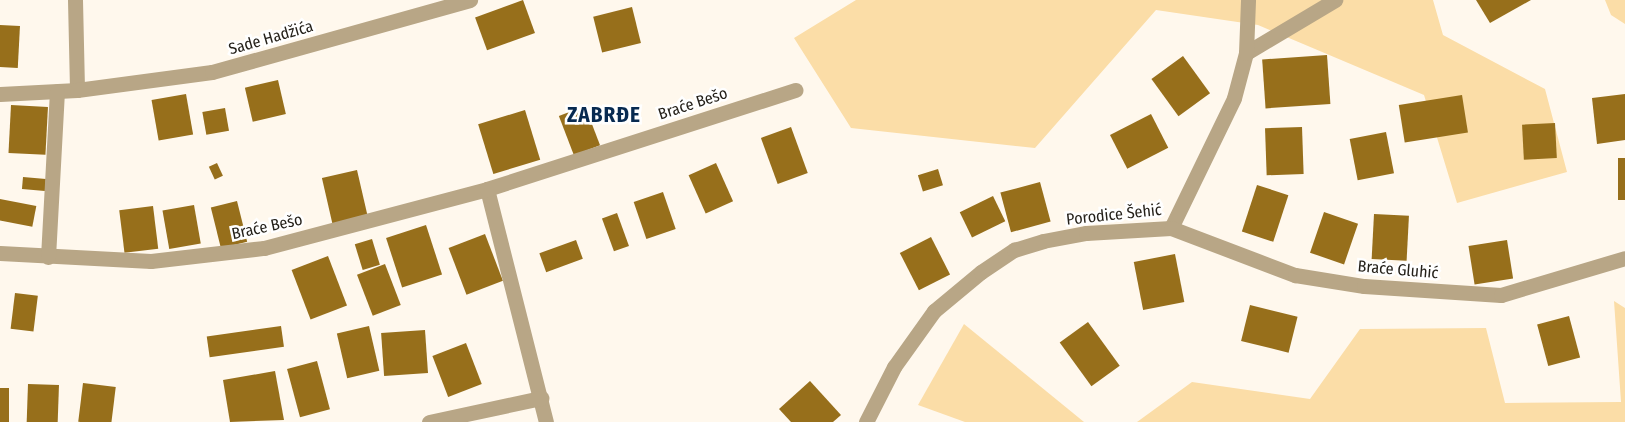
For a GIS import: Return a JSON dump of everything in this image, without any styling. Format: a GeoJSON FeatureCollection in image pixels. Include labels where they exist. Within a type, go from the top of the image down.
{"type":"FeatureCollection","features":[{"type":"Feature","properties":{"kind":"street"},"geometry":{"type":"LineString","coordinates":[[75,0],[77,90]]}},
{"type":"Feature","properties":{"kind":"street","name":"Sade Hadžića"},"geometry":{"type":"LineString","coordinates":[[0,94],[77,90],[212,72],[470,0]]}},
{"type":"Feature","properties":{"kind":"street","name":"Porodice Šehić"},"geometry":{"type":"LineString","coordinates":[[866,422],[894,367],[934,311],[981,272],[1014,250],[1086,233],[1171,228],[1218,136],[1234,98],[1246,53],[1248,0]]}},
{"type":"Feature","properties":{"kind":"street"},"geometry":{"type":"LineString","coordinates":[[1246,53],[1335,0]]}},
{"type":"Feature","properties":{"kind":"street","name":"Braće Bešo"},"geometry":{"type":"LineString","coordinates":[[0,253],[152,261],[264,248],[486,189],[796,90]]}},
{"type":"Feature","properties":{"kind":"street"},"geometry":{"type":"LineString","coordinates":[[48,257],[57,91]]}},
{"type":"Feature","properties":{"kind":"street"},"geometry":{"type":"LineString","coordinates":[[486,189],[546,422]]}},
{"type":"Feature","properties":{"kind":"street","name":"Braće Gluhić"},"geometry":{"type":"LineString","coordinates":[[1171,228],[1295,275],[1364,286],[1501,295],[1625,258]]}},
{"type":"Feature","properties":{"kind":"street"},"geometry":{"type":"LineString","coordinates":[[429,422],[541,398]]}},
{"type":"Feature","properties":{"kind":"shaded area"},"geometry":{"type":"Polygon","coordinates":[[[856,0],[1433,0],[1443,35],[1545,89],[1567,172],[1457,203],[1424,95],[1258,25],[1156,10],[1035,148],[851,128],[794,38],[856,0]]]}},
{"type":"Feature","properties":{"kind":"shaded area"},"geometry":{"type":"Polygon","coordinates":[[[1605,0],[1625,0],[1625,24],[1611,15],[1605,0]]]}},
{"type":"Feature","properties":{"kind":"shaded area"},"geometry":{"type":"Polygon","coordinates":[[[1614,301],[1625,308],[1625,422],[1137,422],[1192,382],[1310,399],[1360,329],[1486,328],[1505,403],[1621,402],[1614,301]]]}},
{"type":"Feature","properties":{"kind":"shaded area"},"geometry":{"type":"Polygon","coordinates":[[[964,324],[1084,422],[965,422],[918,405],[964,324]]]}},
{"type":"Feature","properties":{"kind":"building"},"geometry":{"type":"Polygon","coordinates":[[[523,0],[535,33],[487,50],[475,17],[523,0]]]}},
{"type":"Feature","properties":{"kind":"building"},"geometry":{"type":"Polygon","coordinates":[[[1476,0],[1531,0],[1490,23],[1476,0]]]}},
{"type":"Feature","properties":{"kind":"building"},"geometry":{"type":"Polygon","coordinates":[[[632,7],[641,43],[602,53],[593,17],[632,7]]]}},
{"type":"Feature","properties":{"kind":"building"},"geometry":{"type":"Polygon","coordinates":[[[0,25],[20,26],[18,68],[0,67],[0,25]]]}},
{"type":"Feature","properties":{"kind":"building"},"geometry":{"type":"Polygon","coordinates":[[[1327,55],[1330,104],[1266,108],[1262,60],[1327,55]]]}},
{"type":"Feature","properties":{"kind":"building"},"geometry":{"type":"Polygon","coordinates":[[[1183,56],[1210,93],[1178,116],[1151,79],[1183,56]]]}},
{"type":"Feature","properties":{"kind":"building"},"geometry":{"type":"Polygon","coordinates":[[[278,80],[286,114],[253,122],[245,88],[278,80]]]}},
{"type":"Feature","properties":{"kind":"building"},"geometry":{"type":"Polygon","coordinates":[[[186,94],[193,134],[159,140],[152,100],[186,94]]]}},
{"type":"Feature","properties":{"kind":"building"},"geometry":{"type":"Polygon","coordinates":[[[1625,94],[1625,140],[1597,144],[1592,98],[1625,94]]]}},
{"type":"Feature","properties":{"kind":"building"},"geometry":{"type":"Polygon","coordinates":[[[1462,95],[1468,133],[1405,143],[1399,105],[1462,95]]]}},
{"type":"Feature","properties":{"kind":"building"},"geometry":{"type":"Polygon","coordinates":[[[11,105],[48,107],[45,155],[8,153],[11,105]]]}},
{"type":"Feature","properties":{"kind":"building"},"geometry":{"type":"Polygon","coordinates":[[[585,106],[600,145],[574,155],[559,116],[585,106]]]}},
{"type":"Feature","properties":{"kind":"building"},"geometry":{"type":"Polygon","coordinates":[[[225,108],[229,131],[206,135],[202,112],[225,108]]]}},
{"type":"Feature","properties":{"kind":"building"},"geometry":{"type":"Polygon","coordinates":[[[525,110],[540,160],[493,174],[478,124],[525,110]]]}},
{"type":"Feature","properties":{"kind":"building"},"geometry":{"type":"Polygon","coordinates":[[[1151,114],[1168,148],[1127,169],[1110,135],[1151,114]]]}},
{"type":"Feature","properties":{"kind":"building"},"geometry":{"type":"Polygon","coordinates":[[[1555,123],[1557,158],[1524,160],[1522,125],[1555,123]]]}},
{"type":"Feature","properties":{"kind":"building"},"geometry":{"type":"Polygon","coordinates":[[[791,127],[808,173],[778,184],[761,138],[791,127]]]}},
{"type":"Feature","properties":{"kind":"building"},"geometry":{"type":"Polygon","coordinates":[[[1302,127],[1304,174],[1267,175],[1265,128],[1302,127]]]}},
{"type":"Feature","properties":{"kind":"building"},"geometry":{"type":"Polygon","coordinates":[[[1386,132],[1394,173],[1358,180],[1350,139],[1386,132]]]}},
{"type":"Feature","properties":{"kind":"building"},"geometry":{"type":"Polygon","coordinates":[[[1618,158],[1625,158],[1625,200],[1618,200],[1618,158]]]}},
{"type":"Feature","properties":{"kind":"building"},"geometry":{"type":"Polygon","coordinates":[[[217,163],[223,176],[215,179],[209,167],[217,163]]]}},
{"type":"Feature","properties":{"kind":"building"},"geometry":{"type":"Polygon","coordinates":[[[716,163],[733,201],[706,214],[689,175],[716,163]]]}},
{"type":"Feature","properties":{"kind":"building"},"geometry":{"type":"Polygon","coordinates":[[[938,169],[943,185],[923,191],[918,175],[938,169]]]}},
{"type":"Feature","properties":{"kind":"building"},"geometry":{"type":"Polygon","coordinates":[[[357,170],[368,216],[332,224],[322,178],[357,170]]]}},
{"type":"Feature","properties":{"kind":"building"},"geometry":{"type":"Polygon","coordinates":[[[23,177],[46,179],[45,191],[22,189],[23,177]]]}},
{"type":"Feature","properties":{"kind":"building"},"geometry":{"type":"Polygon","coordinates":[[[1040,182],[1051,222],[1011,232],[1000,193],[1040,182]]]}},
{"type":"Feature","properties":{"kind":"building"},"geometry":{"type":"Polygon","coordinates":[[[1257,185],[1288,195],[1273,242],[1242,232],[1257,185]]]}},
{"type":"Feature","properties":{"kind":"building"},"geometry":{"type":"Polygon","coordinates":[[[663,192],[676,229],[646,239],[634,202],[663,192]]]}},
{"type":"Feature","properties":{"kind":"building"},"geometry":{"type":"Polygon","coordinates":[[[993,196],[1005,221],[972,237],[960,212],[993,196]]]}},
{"type":"Feature","properties":{"kind":"building"},"geometry":{"type":"Polygon","coordinates":[[[0,199],[36,206],[32,227],[0,220],[0,199]]]}},
{"type":"Feature","properties":{"kind":"building"},"geometry":{"type":"Polygon","coordinates":[[[237,201],[247,242],[221,248],[211,208],[237,201]]]}},
{"type":"Feature","properties":{"kind":"building"},"geometry":{"type":"Polygon","coordinates":[[[194,205],[201,243],[169,249],[162,211],[194,205]]]}},
{"type":"Feature","properties":{"kind":"building"},"geometry":{"type":"Polygon","coordinates":[[[153,206],[158,249],[124,253],[119,210],[153,206]]]}},
{"type":"Feature","properties":{"kind":"building"},"geometry":{"type":"Polygon","coordinates":[[[1324,212],[1358,224],[1344,264],[1310,253],[1324,212]]]}},
{"type":"Feature","properties":{"kind":"building"},"geometry":{"type":"Polygon","coordinates":[[[617,213],[629,246],[614,251],[602,218],[617,213]]]}},
{"type":"Feature","properties":{"kind":"building"},"geometry":{"type":"Polygon","coordinates":[[[1374,214],[1409,216],[1407,261],[1372,259],[1374,214]]]}},
{"type":"Feature","properties":{"kind":"building"},"geometry":{"type":"Polygon","coordinates":[[[426,225],[442,274],[402,287],[386,238],[426,225]]]}},
{"type":"Feature","properties":{"kind":"building"},"geometry":{"type":"Polygon","coordinates":[[[485,234],[503,281],[467,295],[449,248],[485,234]]]}},
{"type":"Feature","properties":{"kind":"building"},"geometry":{"type":"Polygon","coordinates":[[[931,237],[950,274],[919,290],[900,253],[931,237]]]}},
{"type":"Feature","properties":{"kind":"building"},"geometry":{"type":"Polygon","coordinates":[[[372,239],[380,265],[363,270],[355,244],[372,239]]]}},
{"type":"Feature","properties":{"kind":"building"},"geometry":{"type":"Polygon","coordinates":[[[576,240],[583,259],[546,272],[539,253],[576,240]]]}},
{"type":"Feature","properties":{"kind":"building"},"geometry":{"type":"Polygon","coordinates":[[[1507,240],[1513,279],[1475,285],[1468,246],[1507,240]]]}},
{"type":"Feature","properties":{"kind":"building"},"geometry":{"type":"Polygon","coordinates":[[[1175,254],[1184,302],[1143,310],[1134,262],[1175,254]]]}},
{"type":"Feature","properties":{"kind":"building"},"geometry":{"type":"Polygon","coordinates":[[[328,256],[347,305],[311,319],[292,270],[328,256]]]}},
{"type":"Feature","properties":{"kind":"building"},"geometry":{"type":"Polygon","coordinates":[[[385,264],[401,305],[373,316],[357,275],[385,264]]]}},
{"type":"Feature","properties":{"kind":"building"},"geometry":{"type":"Polygon","coordinates":[[[15,293],[38,296],[33,332],[11,329],[15,293]]]}},
{"type":"Feature","properties":{"kind":"building"},"geometry":{"type":"Polygon","coordinates":[[[1250,305],[1298,317],[1289,353],[1241,341],[1250,305]]]}},
{"type":"Feature","properties":{"kind":"building"},"geometry":{"type":"Polygon","coordinates":[[[1569,316],[1580,358],[1548,366],[1537,325],[1569,316]]]}},
{"type":"Feature","properties":{"kind":"building"},"geometry":{"type":"Polygon","coordinates":[[[1088,322],[1120,366],[1091,386],[1060,343],[1088,322]]]}},
{"type":"Feature","properties":{"kind":"building"},"geometry":{"type":"Polygon","coordinates":[[[281,326],[284,347],[210,357],[207,336],[281,326]]]}},
{"type":"Feature","properties":{"kind":"building"},"geometry":{"type":"Polygon","coordinates":[[[369,326],[379,371],[347,378],[337,333],[369,326]]]}},
{"type":"Feature","properties":{"kind":"building"},"geometry":{"type":"Polygon","coordinates":[[[425,330],[428,373],[384,376],[381,333],[425,330]]]}},
{"type":"Feature","properties":{"kind":"building"},"geometry":{"type":"Polygon","coordinates":[[[466,343],[482,384],[448,397],[432,356],[466,343]]]}},
{"type":"Feature","properties":{"kind":"building"},"geometry":{"type":"Polygon","coordinates":[[[317,361],[330,409],[300,417],[287,369],[317,361]]]}},
{"type":"Feature","properties":{"kind":"building"},"geometry":{"type":"Polygon","coordinates":[[[275,371],[284,420],[230,422],[223,380],[275,371]]]}},
{"type":"Feature","properties":{"kind":"building"},"geometry":{"type":"Polygon","coordinates":[[[810,381],[841,415],[833,422],[791,422],[779,409],[810,381]]]}},
{"type":"Feature","properties":{"kind":"building"},"geometry":{"type":"Polygon","coordinates":[[[83,383],[116,387],[111,422],[78,422],[83,383]]]}},
{"type":"Feature","properties":{"kind":"building"},"geometry":{"type":"Polygon","coordinates":[[[28,384],[59,385],[58,422],[27,422],[28,384]]]}},
{"type":"Feature","properties":{"kind":"building"},"geometry":{"type":"Polygon","coordinates":[[[0,388],[9,388],[9,422],[0,422],[0,388]]]}},
{"type":"Feature","properties":{"kind":"district","name":"ZABRĐE"},"geometry":{"type":"Point","coordinates":[604,115]}}]}
